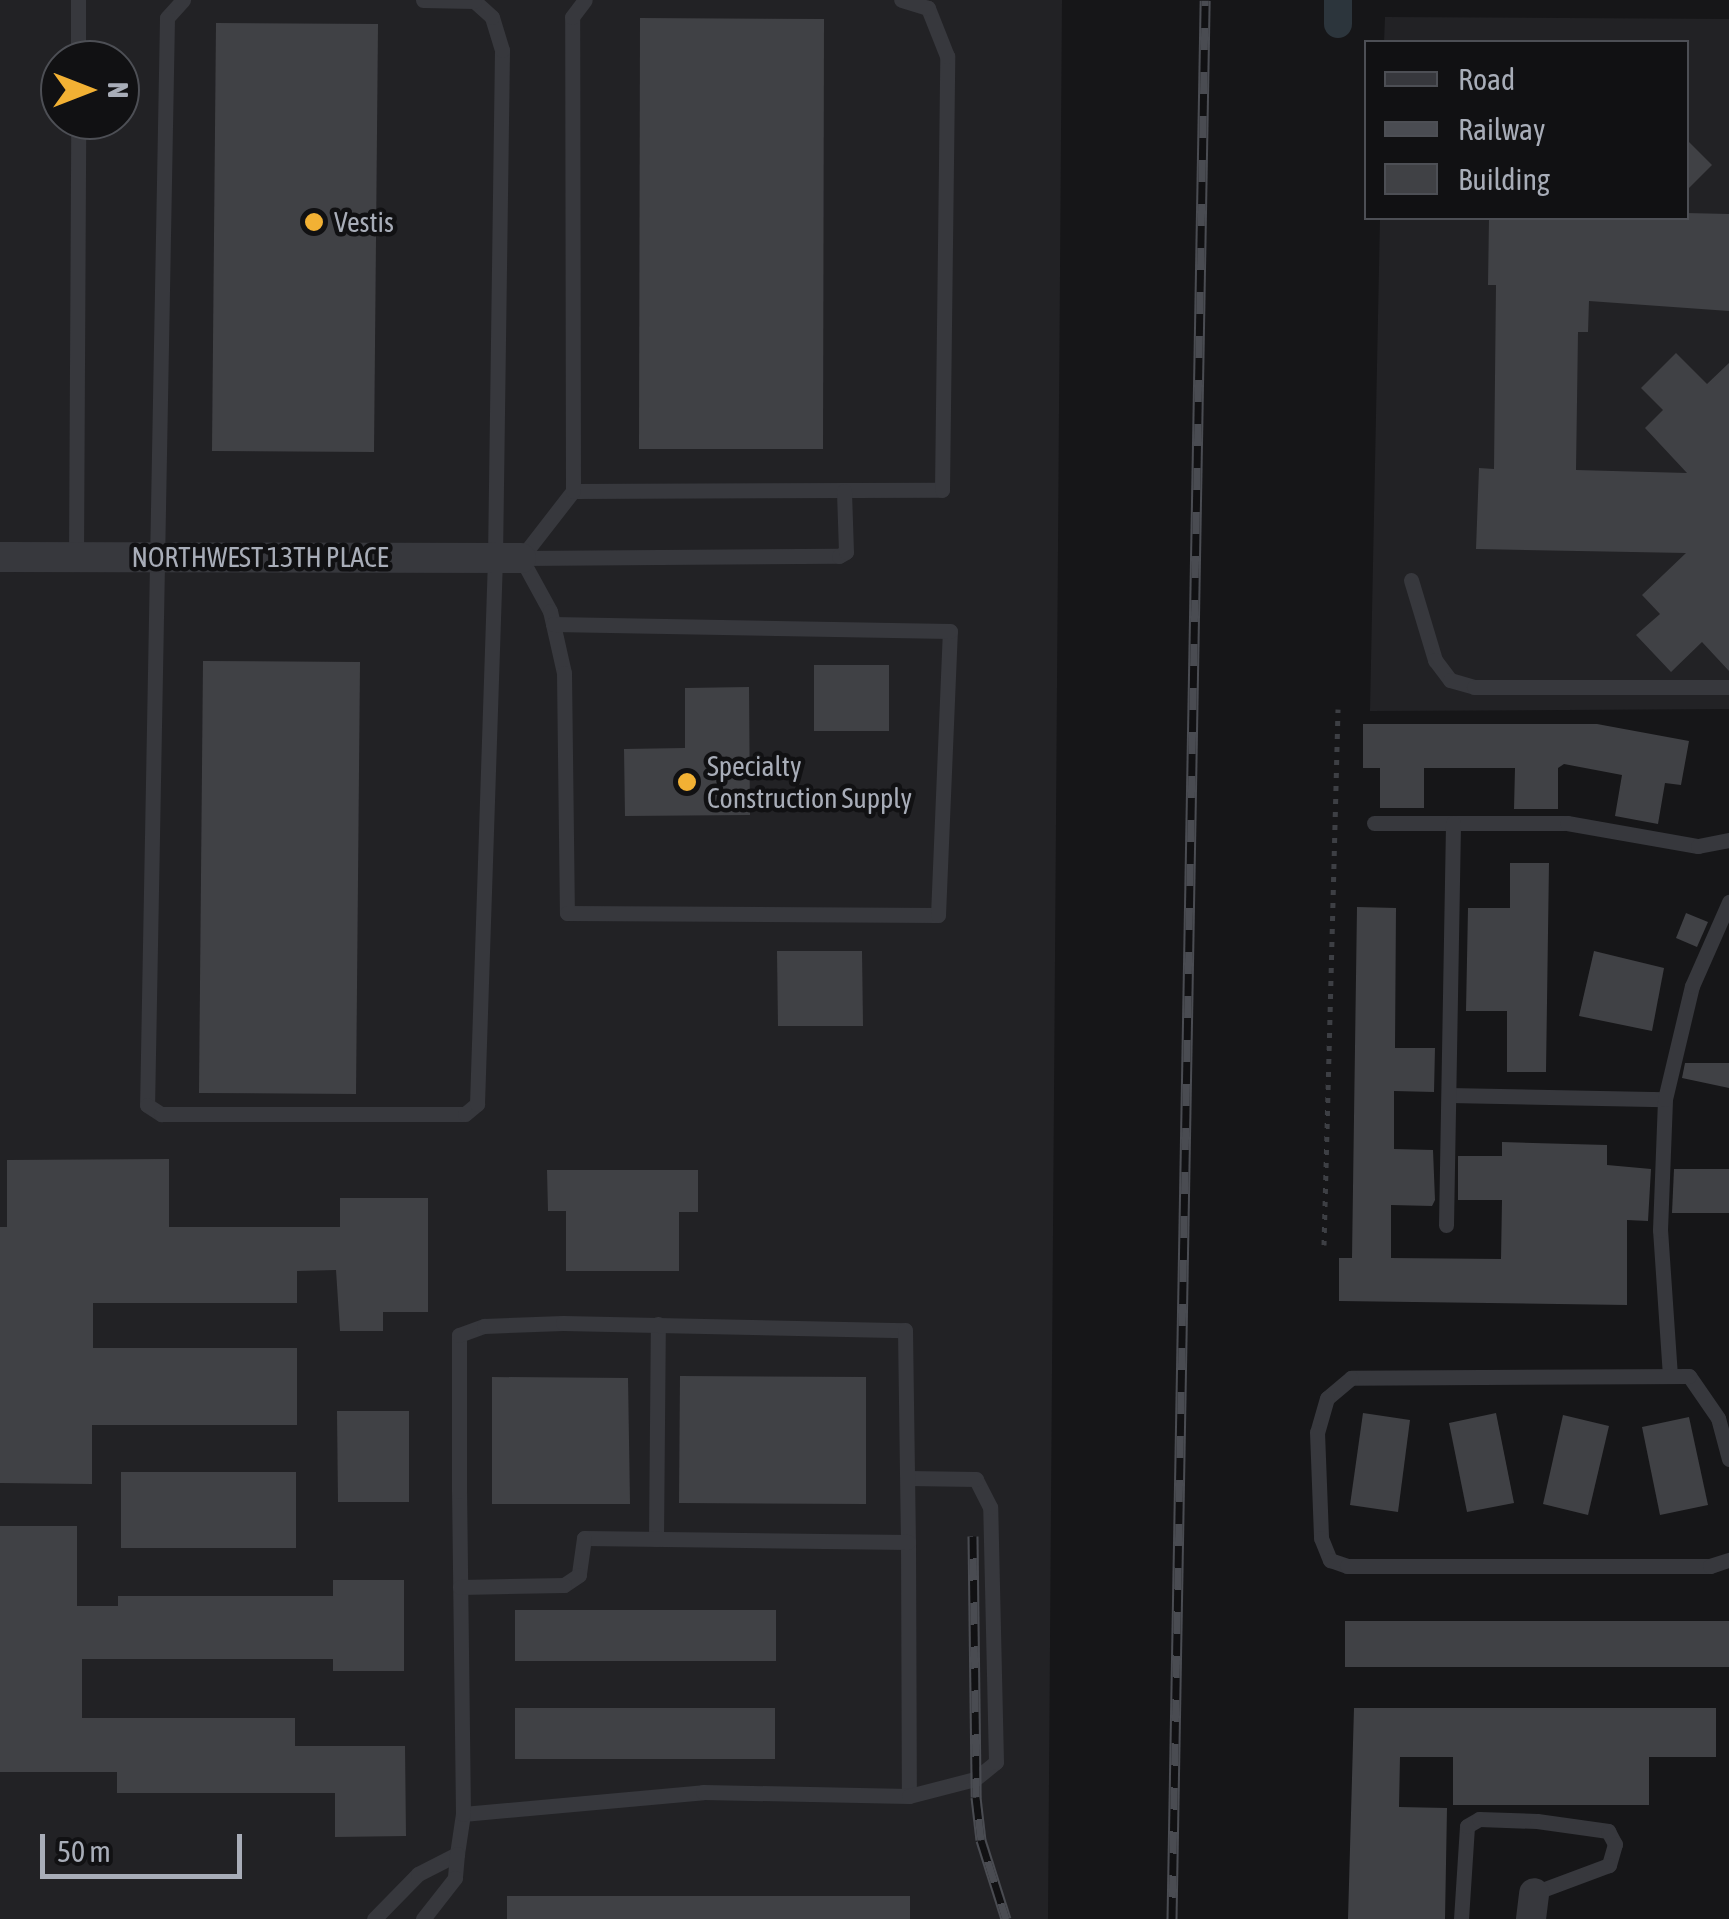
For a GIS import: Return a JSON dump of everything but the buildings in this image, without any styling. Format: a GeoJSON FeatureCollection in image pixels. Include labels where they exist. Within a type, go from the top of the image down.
{"type":"FeatureCollection","features":[{"type":"Feature","properties":{"kind":"street","name":"NORTHWEST 13TH PLACE"},"geometry":{"type":"LineString","coordinates":[[0,556],[508,558]]}},
{"type":"Feature","properties":{"kind":"lane"},"geometry":{"type":"LineString","coordinates":[[78,0],[78,40]]}},
{"type":"Feature","properties":{"kind":"lane"},"geometry":{"type":"LineString","coordinates":[[183,0],[167,18],[144,1082],[146,1105],[161,1114],[474,1111],[508,558],[502,50],[492,17],[474,2],[423,0]]}},
{"type":"Feature","properties":{"kind":"lane"},"geometry":{"type":"LineString","coordinates":[[508,558],[573,491],[572,17],[585,0]]}},
{"type":"Feature","properties":{"kind":"lane"},"geometry":{"type":"LineString","coordinates":[[573,491],[942,490],[947,56],[928,8],[901,0]]}},
{"type":"Feature","properties":{"kind":"lane"},"geometry":{"type":"LineString","coordinates":[[76,556],[78,140]]}},
{"type":"Feature","properties":{"kind":"lane"},"geometry":{"type":"LineString","coordinates":[[508,558],[839,556],[846,552],[844,490]]}},
{"type":"Feature","properties":{"kind":"lane"},"geometry":{"type":"LineString","coordinates":[[508,558],[553,624],[564,673],[567,913],[938,915],[950,631],[553,624]]}},
{"type":"Feature","properties":{"kind":"lane"},"geometry":{"type":"LineString","coordinates":[[1412,580],[1435,660],[1450,680],[1474,687],[1729,687]]}},
{"type":"Feature","properties":{"kind":"lane"},"geometry":{"type":"LineString","coordinates":[[1446,1226],[1454,823]]}},
{"type":"Feature","properties":{"kind":"lane"},"geometry":{"type":"LineString","coordinates":[[1374,824],[1567,823],[1698,846],[1729,840]]}},
{"type":"Feature","properties":{"kind":"lane"},"geometry":{"type":"LineString","coordinates":[[1670,1376],[1660,1230],[1665,1100],[1692,986],[1729,902]]}},
{"type":"Feature","properties":{"kind":"lane"},"geometry":{"type":"LineString","coordinates":[[1448,1094],[1665,1100]]}},
{"type":"Feature","properties":{"kind":"lane"},"geometry":{"type":"LineString","coordinates":[[656,1538],[658,1324]]}},
{"type":"Feature","properties":{"kind":"lane"},"geometry":{"type":"LineString","coordinates":[[422,1919],[455,1878],[463,1814],[459,1335],[484,1326],[658,1324],[905,1330],[909,1796]]}},
{"type":"Feature","properties":{"kind":"lane"},"geometry":{"type":"LineString","coordinates":[[1729,1459],[1710,1402],[1689,1376],[1438,1374],[1339,1383],[1320,1409],[1317,1432],[1321,1538],[1330,1560],[1386,1571],[1710,1566],[1729,1560]]}},
{"type":"Feature","properties":{"kind":"lane"},"geometry":{"type":"LineString","coordinates":[[463,1814],[703,1792],[909,1796],[975,1779],[996,1762],[990,1507],[976,1479],[908,1478]]}},
{"type":"Feature","properties":{"kind":"lane"},"geometry":{"type":"LineString","coordinates":[[460,1587],[564,1585],[579,1575],[584,1538],[908,1542]]}},
{"type":"Feature","properties":{"kind":"lane"},"geometry":{"type":"LineString","coordinates":[[1461,1919],[1467,1826],[1480,1819],[1518,1820],[1608,1831],[1615,1844],[1609,1865],[1532,1906]]}},
{"type":"Feature","properties":{"kind":"lane"},"geometry":{"type":"LineString","coordinates":[[374,1919],[418,1874],[457,1854]]}},
{"type":"Feature","properties":{"kind":"path"},"geometry":{"type":"LineString","coordinates":[[1324,1245],[1338,708]]}},
{"type":"Feature","properties":{"kind":"shaded area"},"geometry":{"type":"Polygon","coordinates":[[[0,0],[1062,0],[1048,1919],[0,1919],[0,0]]]}},
{"type":"Feature","properties":{"kind":"shaded area"},"geometry":{"type":"Polygon","coordinates":[[[1385,17],[1729,19],[1729,709],[1370,711],[1380,220],[1689,220],[1689,40],[1384,40],[1385,17]]]}},
{"type":"Feature","properties":{"kind":"waterway"},"geometry":{"type":"LineString","coordinates":[[1338,0],[1338,24]]}},
{"type":"Feature","properties":{"kind":"railway"},"geometry":{"type":"LineString","coordinates":[[1172,1919],[1205,0]]}},
{"type":"Feature","properties":{"kind":"railway"},"geometry":{"type":"LineString","coordinates":[[973,1536],[976,1797],[981,1840],[1006,1919]]}},
{"type":"Feature","properties":{"kind":"place","name":"Vestis"},"geometry":{"type":"Point","coordinates":[314,222]}},
{"type":"Feature","properties":{"kind":"place","name":"Specialty Construction Supply"},"geometry":{"type":"Point","coordinates":[687,782]}}]}
